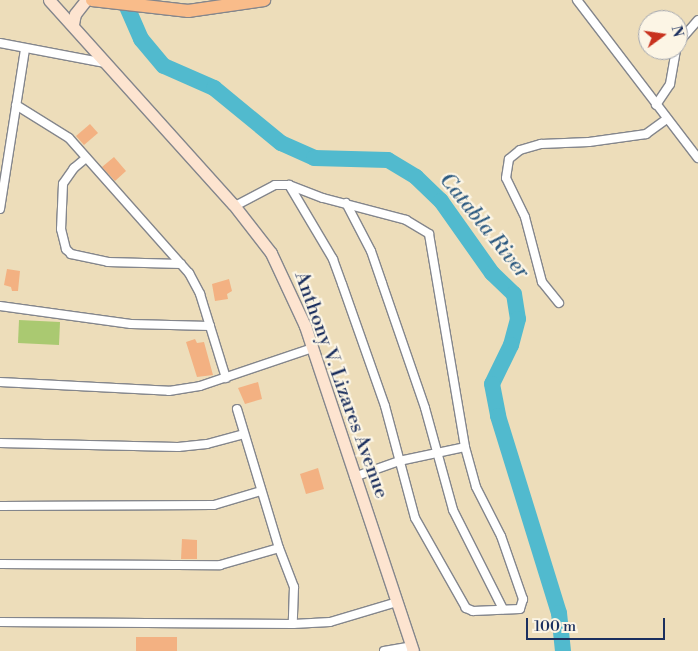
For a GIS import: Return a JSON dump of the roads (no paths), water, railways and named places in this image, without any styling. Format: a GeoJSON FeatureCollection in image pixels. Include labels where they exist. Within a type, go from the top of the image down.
{"type":"FeatureCollection","features":[{"type":"Feature","properties":{"kind":"main road","name":"Anthony V. Lizares Avenue"},"geometry":{"type":"LineString","coordinates":[[49,0],[73,24],[105,63],[235,206],[271,253],[285,278],[312,348],[412,648]]}},
{"type":"Feature","properties":{"kind":"main road"},"geometry":{"type":"LineString","coordinates":[[73,24],[75,14],[86,0]]}},
{"type":"Feature","properties":{"kind":"main road"},"geometry":{"type":"LineString","coordinates":[[98,1],[174,10],[203,10],[264,0]]}},
{"type":"Feature","properties":{"kind":"street"},"geometry":{"type":"LineString","coordinates":[[577,0],[698,158]]}},
{"type":"Feature","properties":{"kind":"street"},"geometry":{"type":"LineString","coordinates":[[688,32],[698,20]]}},
{"type":"Feature","properties":{"kind":"street"},"geometry":{"type":"LineString","coordinates":[[0,44],[105,63]]}},
{"type":"Feature","properties":{"kind":"street"},"geometry":{"type":"LineString","coordinates":[[0,209],[25,49]]}},
{"type":"Feature","properties":{"kind":"street"},"geometry":{"type":"LineString","coordinates":[[656,105],[670,84],[674,60]]}},
{"type":"Feature","properties":{"kind":"street"},"geometry":{"type":"LineString","coordinates":[[16,105],[57,128],[182,264],[194,282],[226,378]]}},
{"type":"Feature","properties":{"kind":"street"},"geometry":{"type":"LineString","coordinates":[[559,302],[542,282],[525,217],[506,178],[509,159],[520,150],[541,144],[589,142],[646,134],[667,119]]}},
{"type":"Feature","properties":{"kind":"street"},"geometry":{"type":"LineString","coordinates":[[86,158],[74,168],[63,184],[61,228],[66,249],[71,254],[108,262],[182,264]]}},
{"type":"Feature","properties":{"kind":"street"},"geometry":{"type":"LineString","coordinates":[[235,206],[274,184],[290,185],[406,220],[426,231],[432,238],[439,309],[465,447],[476,487],[501,536],[523,599],[520,609],[473,611],[461,602],[415,518],[385,406],[333,259],[290,185]]}},
{"type":"Feature","properties":{"kind":"street"},"geometry":{"type":"LineString","coordinates":[[346,203],[371,251],[425,408],[435,452],[453,510],[503,609]]}},
{"type":"Feature","properties":{"kind":"street"},"geometry":{"type":"LineString","coordinates":[[0,306],[131,324],[210,326]]}},
{"type":"Feature","properties":{"kind":"street"},"geometry":{"type":"LineString","coordinates":[[0,382],[169,391],[226,378],[312,348]]}},
{"type":"Feature","properties":{"kind":"street"},"geometry":{"type":"LineString","coordinates":[[237,409],[279,548],[294,586],[293,624]]}},
{"type":"Feature","properties":{"kind":"street"},"geometry":{"type":"LineString","coordinates":[[0,443],[178,447],[207,444],[244,434]]}},
{"type":"Feature","properties":{"kind":"street"},"geometry":{"type":"LineString","coordinates":[[354,477],[435,452],[465,447]]}},
{"type":"Feature","properties":{"kind":"street"},"geometry":{"type":"LineString","coordinates":[[0,506],[214,505],[261,491]]}},
{"type":"Feature","properties":{"kind":"street"},"geometry":{"type":"LineString","coordinates":[[0,564],[220,565],[279,548]]}},
{"type":"Feature","properties":{"kind":"street"},"geometry":{"type":"LineString","coordinates":[[0,622],[293,624],[330,622],[397,602]]}},
{"type":"Feature","properties":{"kind":"street"},"geometry":{"type":"LineString","coordinates":[[384,651],[412,648]]}},
{"type":"Feature","properties":{"kind":"waterway","name":"Catabla River"},"geometry":{"type":"LineString","coordinates":[[124,0],[141,39],[164,66],[214,88],[281,143],[314,158],[388,160],[416,177],[441,201],[492,273],[514,294],[518,319],[511,345],[492,384],[498,416],[559,613],[563,651]]}}]}
